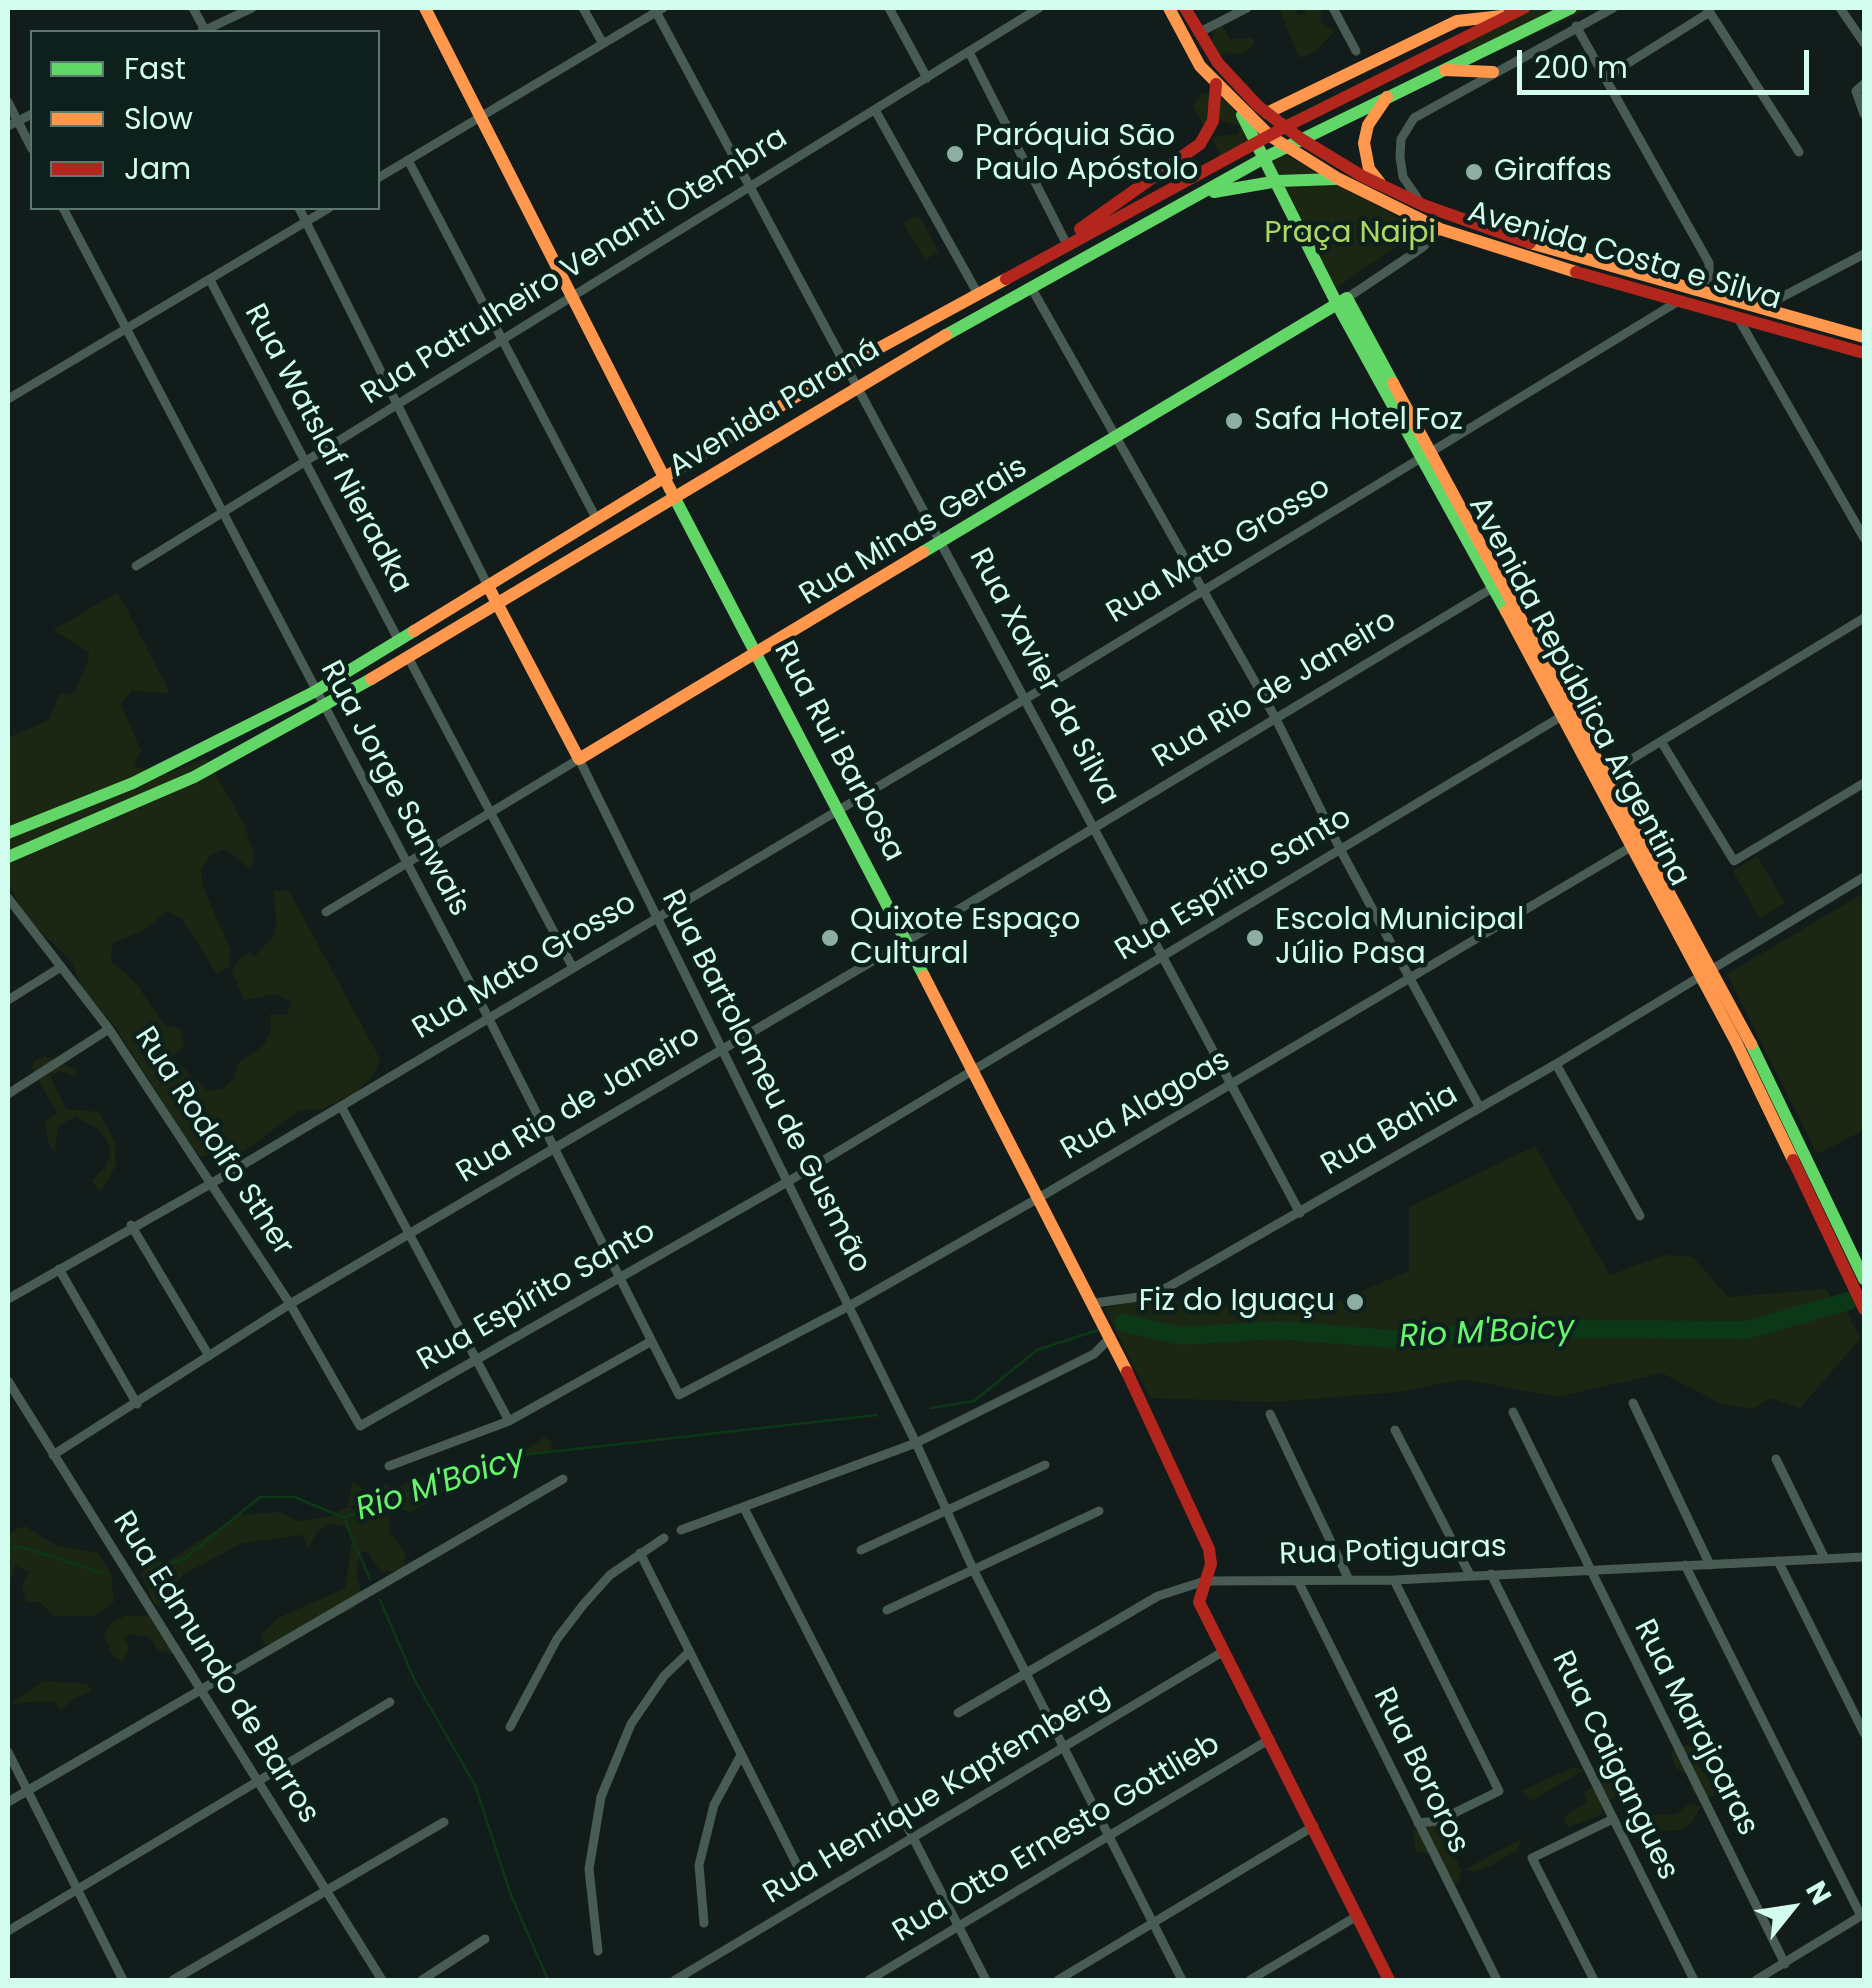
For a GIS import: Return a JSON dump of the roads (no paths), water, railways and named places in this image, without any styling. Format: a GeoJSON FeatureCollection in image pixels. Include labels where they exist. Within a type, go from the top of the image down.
{"type":"FeatureCollection","features":[{"type":"Feature","properties":{"kind":"main road","name":"Rua Rui Barbosa"},"geometry":{"type":"LineString","coordinates":[[425,8],[664,478],[1095,1303],[1209,1549],[1211,1564],[1200,1602],[1390,1980]]}},
{"type":"Feature","properties":{"kind":"main road","name":"Avenida República Argentina"},"geometry":{"type":"LineString","coordinates":[[1169,8],[1192,53],[1264,139],[1266,157],[1278,181],[1429,453],[1705,973],[1864,1309]]}},
{"type":"Feature","properties":{"kind":"main road"},"geometry":{"type":"LineString","coordinates":[[1185,8],[1218,63],[1285,128]]}},
{"type":"Feature","properties":{"kind":"main road","name":"Avenida Paraná"},"geometry":{"type":"LineString","coordinates":[[8,833],[185,760],[314,692],[846,366],[1264,139],[1524,8]]}},
{"type":"Feature","properties":{"kind":"main road","name":"Avenida Paraná"},"geometry":{"type":"LineString","coordinates":[[8,856],[194,777],[322,709],[675,499],[856,385],[1300,139],[1571,8]]}},
{"type":"Feature","properties":{"kind":"main road"},"geometry":{"type":"LineString","coordinates":[[1267,114],[1457,21],[1480,14],[1506,16]]}},
{"type":"Feature","properties":{"kind":"main road"},"geometry":{"type":"LineString","coordinates":[[1441,70],[1492,72]]}},
{"type":"Feature","properties":{"kind":"main road"},"geometry":{"type":"LineString","coordinates":[[1044,257],[1200,144],[1213,121],[1216,84]]}},
{"type":"Feature","properties":{"kind":"main road"},"geometry":{"type":"LineString","coordinates":[[1383,186],[1369,169],[1364,143],[1368,125],[1387,96]]}},
{"type":"Feature","properties":{"kind":"main road","name":"Avenida Costa e Silva"},"geometry":{"type":"LineString","coordinates":[[1285,128],[1422,205],[1522,241],[1864,337]]}},
{"type":"Feature","properties":{"kind":"main road","name":"Avenida Costa e Silva"},"geometry":{"type":"LineString","coordinates":[[1264,139],[1440,229],[1520,256],[1864,353]]}},
{"type":"Feature","properties":{"kind":"main road"},"geometry":{"type":"LineString","coordinates":[[1191,198],[1278,181],[1339,179]]}},
{"type":"Feature","properties":{"kind":"main road","name":"Rua Minas Gerais"},"geometry":{"type":"LineString","coordinates":[[580,759],[944,544],[1342,301]]}},
{"type":"Feature","properties":{"kind":"main road","name":"Rua Bartolomeu de Gusmão"},"geometry":{"type":"LineString","coordinates":[[488,586],[580,759]]}},
{"type":"Feature","properties":{"kind":"main road","name":"Avenida República Argentina"},"geometry":{"type":"LineString","coordinates":[[1568,713],[1607,774],[1636,843]]}},
{"type":"Feature","properties":{"kind":"main road","name":"Avenida República Argentina"},"geometry":{"type":"LineString","coordinates":[[1705,973],[1747,1036],[1864,1280]]}},
{"type":"Feature","properties":{"kind":"street"},"geometry":{"type":"LineString","coordinates":[[208,30],[252,8]]}},
{"type":"Feature","properties":{"kind":"street"},"geometry":{"type":"LineString","coordinates":[[584,8],[602,42]]}},
{"type":"Feature","properties":{"kind":"street"},"geometry":{"type":"LineString","coordinates":[[889,8],[927,78]]}},
{"type":"Feature","properties":{"kind":"street","name":"Rua Patrulheiro Venanti Otembra"},"geometry":{"type":"LineString","coordinates":[[136,566],[1039,8]]}},
{"type":"Feature","properties":{"kind":"street"},"geometry":{"type":"LineString","coordinates":[[1198,33],[1247,8]]}},
{"type":"Feature","properties":{"kind":"street"},"geometry":{"type":"LineString","coordinates":[[1333,8],[1356,51]]}},
{"type":"Feature","properties":{"kind":"street"},"geometry":{"type":"LineString","coordinates":[[1422,205],[1403,177],[1402,139],[1414,118],[1613,8]]}},
{"type":"Feature","properties":{"kind":"street"},"geometry":{"type":"LineString","coordinates":[[1840,8],[1864,43]]}},
{"type":"Feature","properties":{"kind":"street"},"geometry":{"type":"LineString","coordinates":[[380,177],[658,9]]}},
{"type":"Feature","properties":{"kind":"street","name":"Rua Xavier da Silva"},"geometry":{"type":"LineString","coordinates":[[658,9],[749,188],[1027,698],[1229,1088],[1300,1213]]}},
{"type":"Feature","properties":{"kind":"street"},"geometry":{"type":"LineString","coordinates":[[1606,77],[1709,10],[1799,152]]}},
{"type":"Feature","properties":{"kind":"street"},"geometry":{"type":"LineString","coordinates":[[1576,26],[1710,263],[1710,278],[1697,288]]}},
{"type":"Feature","properties":{"kind":"street"},"geometry":{"type":"LineString","coordinates":[[969,52],[1064,239]]}},
{"type":"Feature","properties":{"kind":"street"},"geometry":{"type":"LineString","coordinates":[[1861,86],[1856,96],[1864,114]]}},
{"type":"Feature","properties":{"kind":"street"},"geometry":{"type":"LineString","coordinates":[[8,102],[12,124],[30,146]]}},
{"type":"Feature","properties":{"kind":"street"},"geometry":{"type":"LineString","coordinates":[[875,110],[978,294]]}},
{"type":"Feature","properties":{"kind":"street"},"geometry":{"type":"LineString","coordinates":[[408,160],[597,520]]}},
{"type":"Feature","properties":{"kind":"street","name":"Rua Jorge Sanwais"},"geometry":{"type":"LineString","coordinates":[[64,210],[322,709],[488,1017],[679,1395]]}},
{"type":"Feature","properties":{"kind":"street","name":"Rua Bartolomeu de Gusmão"},"geometry":{"type":"LineString","coordinates":[[301,210],[488,586]]}},
{"type":"Feature","properties":{"kind":"street"},"geometry":{"type":"LineString","coordinates":[[8,399],[326,210]]}},
{"type":"Feature","properties":{"kind":"street","name":"Rua Minas Gerais"},"geometry":{"type":"LineString","coordinates":[[1342,301],[1423,248],[1440,229]]}},
{"type":"Feature","properties":{"kind":"street"},"geometry":{"type":"LineString","coordinates":[[1761,308],[1864,254]]}},
{"type":"Feature","properties":{"kind":"street","name":"Rua Watslaf Nieradka"},"geometry":{"type":"LineString","coordinates":[[210,280],[399,641]]}},
{"type":"Feature","properties":{"kind":"street","name":"Rua Mato Grosso"},"geometry":{"type":"LineString","coordinates":[[8,1299],[131,1226],[212,1184],[1027,698],[1697,288]]}},
{"type":"Feature","properties":{"kind":"street"},"geometry":{"type":"LineString","coordinates":[[1032,289],[1276,719],[1341,851],[1480,1108]]}},
{"type":"Feature","properties":{"kind":"street"},"geometry":{"type":"LineString","coordinates":[[1737,316],[1864,538]]}},
{"type":"Feature","properties":{"kind":"street","name":"Rua Rio de Janeiro"},"geometry":{"type":"LineString","coordinates":[[54,1454],[290,1304],[908,940],[1499,584]]}},
{"type":"Feature","properties":{"kind":"street"},"geometry":{"type":"LineString","coordinates":[[1607,774],[1864,618]]}},
{"type":"Feature","properties":{"kind":"street"},"geometry":{"type":"LineString","coordinates":[[409,659],[573,968]]}},
{"type":"Feature","properties":{"kind":"street","name":"Rua Espírito Santo"},"geometry":{"type":"LineString","coordinates":[[360,1426],[975,1070],[1568,713]]}},
{"type":"Feature","properties":{"kind":"street"},"geometry":{"type":"LineString","coordinates":[[1662,744],[1734,861],[1864,784]]}},
{"type":"Feature","properties":{"kind":"street","name":"Rua Minas Gerais"},"geometry":{"type":"LineString","coordinates":[[326,912],[580,759]]}},
{"type":"Feature","properties":{"kind":"street","name":"Rua Bartolomeu de Gusmão"},"geometry":{"type":"LineString","coordinates":[[580,759],[655,919],[916,1442],[974,1572],[1182,1980]]}},
{"type":"Feature","properties":{"kind":"street","name":"Rua Alagoas"},"geometry":{"type":"LineString","coordinates":[[679,1395],[850,1306],[1042,1196],[1636,843]]}},
{"type":"Feature","properties":{"kind":"street","name":"Rua Bahia"},"geometry":{"type":"LineString","coordinates":[[1095,1303],[1153,1295],[1556,1064],[1864,876]]}},
{"type":"Feature","properties":{"kind":"street","name":"Rua Rodolfo Sther"},"geometry":{"type":"LineString","coordinates":[[8,898],[109,1030],[212,1184],[290,1304],[360,1426]]}},
{"type":"Feature","properties":{"kind":"street"},"geometry":{"type":"LineString","coordinates":[[8,1000],[61,966]]}},
{"type":"Feature","properties":{"kind":"street"},"geometry":{"type":"LineString","coordinates":[[8,1094],[109,1030]]}},
{"type":"Feature","properties":{"kind":"street"},"geometry":{"type":"LineString","coordinates":[[1556,1064],[1640,1216]]}},
{"type":"Feature","properties":{"kind":"street"},"geometry":{"type":"LineString","coordinates":[[341,1106],[509,1421]]}},
{"type":"Feature","properties":{"kind":"street"},"geometry":{"type":"LineString","coordinates":[[131,1226],[209,1356]]}},
{"type":"Feature","properties":{"kind":"street"},"geometry":{"type":"LineString","coordinates":[[59,1268],[137,1404]]}},
{"type":"Feature","properties":{"kind":"street"},"geometry":{"type":"LineString","coordinates":[[686,1528],[916,1442],[1094,1354],[1111,1338]]}},
{"type":"Feature","properties":{"kind":"street"},"geometry":{"type":"LineString","coordinates":[[389,1466],[509,1421],[650,1342]]}},
{"type":"Feature","properties":{"kind":"street","name":"Rua Edmundo de Barros"},"geometry":{"type":"LineString","coordinates":[[8,1381],[254,1782],[382,1980]]}},
{"type":"Feature","properties":{"kind":"street"},"geometry":{"type":"LineString","coordinates":[[1633,1404],[1710,1565]]}},
{"type":"Feature","properties":{"kind":"street","name":"Rua Marajoaras"},"geometry":{"type":"LineString","coordinates":[[1513,1412],[1785,1964]]}},
{"type":"Feature","properties":{"kind":"street"},"geometry":{"type":"LineString","coordinates":[[1270,1414],[1349,1580]]}},
{"type":"Feature","properties":{"kind":"street"},"geometry":{"type":"LineString","coordinates":[[1396,1430],[1470,1575]]}},
{"type":"Feature","properties":{"kind":"street"},"geometry":{"type":"LineString","coordinates":[[1776,1459],[1824,1559]]}},
{"type":"Feature","properties":{"kind":"street"},"geometry":{"type":"LineString","coordinates":[[861,1550],[1045,1465]]}},
{"type":"Feature","properties":{"kind":"street"},"geometry":{"type":"LineString","coordinates":[[8,1802],[563,1479]]}},
{"type":"Feature","properties":{"kind":"street"},"geometry":{"type":"LineString","coordinates":[[744,1508],[986,1980]]}},
{"type":"Feature","properties":{"kind":"street"},"geometry":{"type":"LineString","coordinates":[[887,1610],[1099,1511]]}},
{"type":"Feature","properties":{"kind":"street"},"geometry":{"type":"LineString","coordinates":[[510,1727],[558,1639],[610,1574],[664,1538]]}},
{"type":"Feature","properties":{"kind":"street"},"geometry":{"type":"LineString","coordinates":[[640,1553],[797,1865]]}},
{"type":"Feature","properties":{"kind":"street","name":"Rua Potiguaras"},"geometry":{"type":"LineString","coordinates":[[958,1713],[1158,1596],[1205,1580],[1394,1580],[1864,1557]]}},
{"type":"Feature","properties":{"kind":"street"},"geometry":{"type":"LineString","coordinates":[[1778,1562],[1864,1733]]}},
{"type":"Feature","properties":{"kind":"street"},"geometry":{"type":"LineString","coordinates":[[1685,1565],[1863,1915],[1756,1980]]}},
{"type":"Feature","properties":{"kind":"street","name":"Rua Caigangues"},"geometry":{"type":"LineString","coordinates":[[1491,1574],[1694,1980]]}},
{"type":"Feature","properties":{"kind":"street"},"geometry":{"type":"LineString","coordinates":[[1394,1580],[1499,1791],[1438,1821],[1418,1823]]}},
{"type":"Feature","properties":{"kind":"street","name":"Rua Bororos"},"geometry":{"type":"LineString","coordinates":[[1299,1583],[1497,1980]]}},
{"type":"Feature","properties":{"kind":"street","name":"Rua Henrique Kapfemberg"},"geometry":{"type":"LineString","coordinates":[[675,1980],[1224,1651]]}},
{"type":"Feature","properties":{"kind":"street"},"geometry":{"type":"LineString","coordinates":[[598,1950],[589,1869],[601,1797],[630,1724],[664,1676],[689,1652]]}},
{"type":"Feature","properties":{"kind":"street"},"geometry":{"type":"LineString","coordinates":[[8,1931],[390,1702]]}},
{"type":"Feature","properties":{"kind":"street","name":"Rua Otto Ernesto Gottlieb"},"geometry":{"type":"LineString","coordinates":[[868,1980],[1270,1740]]}},
{"type":"Feature","properties":{"kind":"street"},"geometry":{"type":"LineString","coordinates":[[8,1752],[123,1980]]}},
{"type":"Feature","properties":{"kind":"street"},"geometry":{"type":"LineString","coordinates":[[704,1923],[699,1865],[714,1805],[740,1755]]}},
{"type":"Feature","properties":{"kind":"street"},"geometry":{"type":"LineString","coordinates":[[1594,1980],[1532,1858],[1611,1820]]}},
{"type":"Feature","properties":{"kind":"street"},"geometry":{"type":"LineString","coordinates":[[173,1980],[444,1822]]}},
{"type":"Feature","properties":{"kind":"street"},"geometry":{"type":"LineString","coordinates":[[1058,1980],[1314,1826]]}},
{"type":"Feature","properties":{"kind":"street"},"geometry":{"type":"LineString","coordinates":[[1250,1980],[1356,1916]]}},
{"type":"Feature","properties":{"kind":"street"},"geometry":{"type":"LineString","coordinates":[[422,1980],[486,1939]]}},
{"type":"Feature","properties":{"kind":"waterway","name":"Rio M'Boicy"},"geometry":{"type":"LineString","coordinates":[[1124,1323],[1181,1336],[1276,1330],[1405,1340],[1496,1329],[1746,1330],[1849,1301]]}},
{"type":"Feature","properties":{"kind":"waterway","name":"Rio M'Boicy"},"geometry":{"type":"LineString","coordinates":[[931,1408],[974,1401],[1037,1350],[1098,1330]]}},
{"type":"Feature","properties":{"kind":"waterway","name":"Rio M'Boicy"},"geometry":{"type":"LineString","coordinates":[[150,1570],[185,1558],[260,1497],[295,1497],[344,1518],[505,1457],[877,1415]]}},
{"type":"Feature","properties":{"kind":"waterway"},"geometry":{"type":"LineString","coordinates":[[345,1521],[370,1579]]}},
{"type":"Feature","properties":{"kind":"waterway","name":"Rio M'Boicy"},"geometry":{"type":"LineString","coordinates":[[8,1548],[22,1547],[102,1573]]}},
{"type":"Feature","properties":{"kind":"waterway"},"geometry":{"type":"LineString","coordinates":[[380,1600],[415,1681],[475,1785],[511,1895],[548,1980]]}},
{"type":"Feature","properties":{"kind":"place","name":"Paróquia São Paulo Apóstolo"},"geometry":{"type":"Point","coordinates":[955,154]}},
{"type":"Feature","properties":{"kind":"place","name":"Giraffas"},"geometry":{"type":"Point","coordinates":[1474,172]}},
{"type":"Feature","properties":{"kind":"place","name":"Safa Hotel Foz"},"geometry":{"type":"Point","coordinates":[1234,421]}},
{"type":"Feature","properties":{"kind":"place","name":"Quixote Espaço Cultural"},"geometry":{"type":"Point","coordinates":[830,938]}},
{"type":"Feature","properties":{"kind":"place","name":"Escola Municipal Júlio Pasa"},"geometry":{"type":"Point","coordinates":[1255,938]}},
{"type":"Feature","properties":{"kind":"place","name":"Fiz do Iguaçu"},"geometry":{"type":"Point","coordinates":[1355,1302]}},
{"type":"Feature","properties":{"kind":"park label","name":"Praça Naipi"},"geometry":{"type":"Point","coordinates":[1350,234]}}]}
